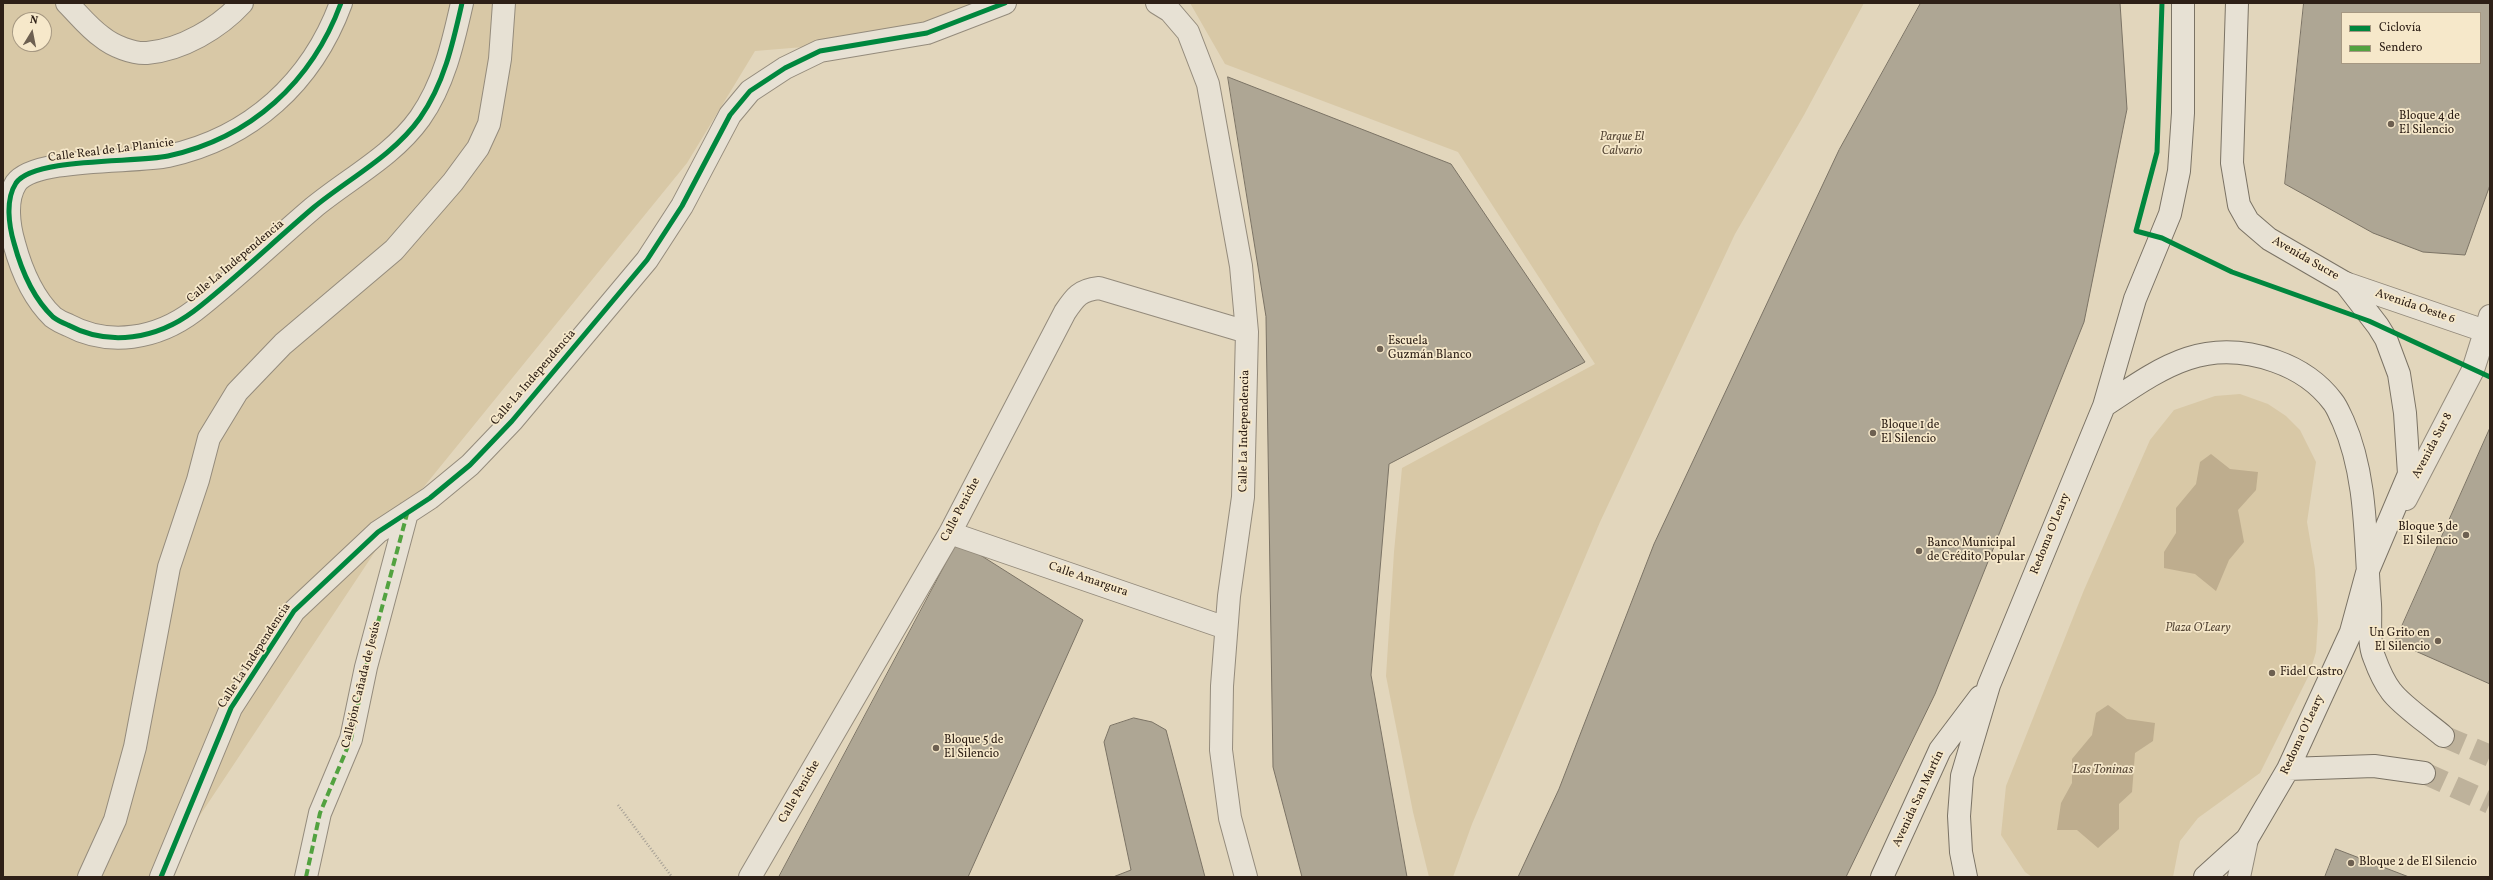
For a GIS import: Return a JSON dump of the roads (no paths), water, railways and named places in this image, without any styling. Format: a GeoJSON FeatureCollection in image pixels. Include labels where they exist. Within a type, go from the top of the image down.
{"type":"FeatureCollection","features":[{"type":"Feature","properties":{"kind":"street"},"geometry":{"type":"LineString","coordinates":[[67,3],[102,37],[129,51],[147,53],[173,48],[208,32],[231,15],[242,3]]}},
{"type":"Feature","properties":{"kind":"street","name":"Calle Real de La Planicie"},"geometry":{"type":"LineString","coordinates":[[8,182],[18,180],[36,170],[60,166],[167,156],[214,142],[250,123],[292,87],[319,47],[341,3]]}},
{"type":"Feature","properties":{"kind":"street","name":"Calle La Independencia"},"geometry":{"type":"LineString","coordinates":[[8,182],[9,224],[19,263],[34,292],[54,318],[86,335],[93,336],[119,339],[156,332],[191,313],[314,208],[403,140],[421,117],[435,92],[450,54],[462,3]]}},
{"type":"Feature","properties":{"kind":"street"},"geometry":{"type":"LineString","coordinates":[[89,877],[115,820],[135,747],[170,567],[198,480],[208,438],[237,392],[283,344],[394,250],[453,182],[478,148],[489,124],[500,59],[504,3]]}},
{"type":"Feature","properties":{"kind":"street","name":"Calle La Independencia"},"geometry":{"type":"LineString","coordinates":[[161,877],[231,708],[294,611],[378,532],[406,514],[470,465],[506,427],[647,260],[682,206],[730,115],[750,91],[784,68],[820,51],[927,33],[1005,3]]}},
{"type":"Feature","properties":{"kind":"street","name":"Calle La Independencia"},"geometry":{"type":"LineString","coordinates":[[1157,3],[1170,11],[1188,32],[1208,84],[1241,266],[1247,332],[1243,497],[1226,628],[1222,686],[1221,750],[1230,818],[1246,877]]}},
{"type":"Feature","properties":{"kind":"street"},"geometry":{"type":"LineString","coordinates":[[2104,406],[2135,300],[2170,214],[2179,171],[2183,113],[2184,3]]}},
{"type":"Feature","properties":{"kind":"street","name":"Avenida Sucre"},"geometry":{"type":"LineString","coordinates":[[2237,3],[2232,163],[2239,205],[2248,221],[2269,239],[2345,283],[2366,308],[2386,339],[2399,374],[2405,413],[2409,474],[2367,573]]}},
{"type":"Feature","properties":{"kind":"street","name":"Avenida Oeste 6"},"geometry":{"type":"LineString","coordinates":[[2345,283],[2487,323]]}},
{"type":"Feature","properties":{"kind":"street","name":"Calle Peniche"},"geometry":{"type":"LineString","coordinates":[[750,877],[950,533],[1065,312],[1077,295],[1087,290],[1099,288],[1247,332]]}},
{"type":"Feature","properties":{"kind":"street","name":"Avenida Sur 8"},"geometry":{"type":"LineString","coordinates":[[2367,573],[2473,370],[2487,323]]}},
{"type":"Feature","properties":{"kind":"street"},"geometry":{"type":"LineString","coordinates":[[2104,406],[2157,370],[2183,358],[2220,353],[2236,351],[2261,356],[2284,365],[2312,379],[2334,402],[2346,429],[2358,469],[2373,656],[2391,691],[2443,736]]}},
{"type":"Feature","properties":{"kind":"street","name":"Redoma O'Leary"},"geometry":{"type":"LineString","coordinates":[[1989,685],[2104,406]]}},
{"type":"Feature","properties":{"kind":"street","name":"Callejón Cañada de Jesús"},"geometry":{"type":"LineString","coordinates":[[306,877],[320,812],[351,739],[366,667],[406,514]]}},
{"type":"Feature","properties":{"kind":"street","name":"Calle Amargura"},"geometry":{"type":"LineString","coordinates":[[950,533],[1226,628]]}},
{"type":"Feature","properties":{"kind":"street","name":"Redoma O'Leary"},"geometry":{"type":"LineString","coordinates":[[2205,877],[2247,839],[2288,769],[2351,632],[2367,573]]}},
{"type":"Feature","properties":{"kind":"street"},"geometry":{"type":"LineString","coordinates":[[1966,877],[1961,852],[1959,816],[1962,776],[1989,685]]}},
{"type":"Feature","properties":{"kind":"street","name":"Avenida San Martín"},"geometry":{"type":"LineString","coordinates":[[1882,877],[1940,750],[1989,685]]}},
{"type":"Feature","properties":{"kind":"street"},"geometry":{"type":"LineString","coordinates":[[2288,769],[2374,766],[2424,773]]}},
{"type":"Feature","properties":{"kind":"street"},"geometry":{"type":"LineString","coordinates":[[2239,877],[2247,839]]}},
{"type":"Feature","properties":{"kind":"water"},"geometry":{"type":"Polygon","coordinates":[[[2211,454],[2230,469],[2258,472],[2256,490],[2238,510],[2244,542],[2229,560],[2216,591],[2195,574],[2164,568],[2164,552],[2176,533],[2176,508],[2196,484],[2200,462],[2211,454]]]}},
{"type":"Feature","properties":{"kind":"water","name":"Las Toninas"},"geometry":{"type":"Polygon","coordinates":[[[2108,705],[2127,719],[2155,723],[2153,741],[2135,753],[2132,792],[2119,804],[2119,829],[2098,848],[2077,830],[2057,830],[2061,803],[2072,783],[2072,759],[2092,735],[2096,713],[2108,705]]]}},
{"type":"Feature","properties":{"kind":"tunnel"},"geometry":{"type":"LineString","coordinates":[[2443,736],[2490,756]]}},
{"type":"Feature","properties":{"kind":"tunnel"},"geometry":{"type":"LineString","coordinates":[[2424,773],[2490,803]]}},
{"type":"Feature","properties":{"kind":"place","name":"Bloque 4 de El Silencio"},"geometry":{"type":"Point","coordinates":[2391,124]}},
{"type":"Feature","properties":{"kind":"place","name":"Escuela Guzmán Blanco"},"geometry":{"type":"Point","coordinates":[1380,349]}},
{"type":"Feature","properties":{"kind":"place","name":"Bloque 1 de El Silencio"},"geometry":{"type":"Point","coordinates":[1873,433]}},
{"type":"Feature","properties":{"kind":"place","name":"Bloque 3 de El Silencio"},"geometry":{"type":"Point","coordinates":[2466,535]}},
{"type":"Feature","properties":{"kind":"place","name":"Banco Municipal de Crédito Popular"},"geometry":{"type":"Point","coordinates":[1919,551]}},
{"type":"Feature","properties":{"kind":"place","name":"Un Grito en El Silencio"},"geometry":{"type":"Point","coordinates":[2438,641]}},
{"type":"Feature","properties":{"kind":"place","name":"Fidel Castro"},"geometry":{"type":"Point","coordinates":[2272,673]}},
{"type":"Feature","properties":{"kind":"place","name":"Bloque 5 de El Silencio"},"geometry":{"type":"Point","coordinates":[936,748]}},
{"type":"Feature","properties":{"kind":"place","name":"Bloque 2 de El Silencio"},"geometry":{"type":"Point","coordinates":[2351,863]}},
{"type":"Feature","properties":{"kind":"park label","name":"Parque El Calvario"},"geometry":{"type":"Point","coordinates":[1622,145]}},
{"type":"Feature","properties":{"kind":"park label","name":"Plaza O'Leary"},"geometry":{"type":"Point","coordinates":[2198,629]}}]}
